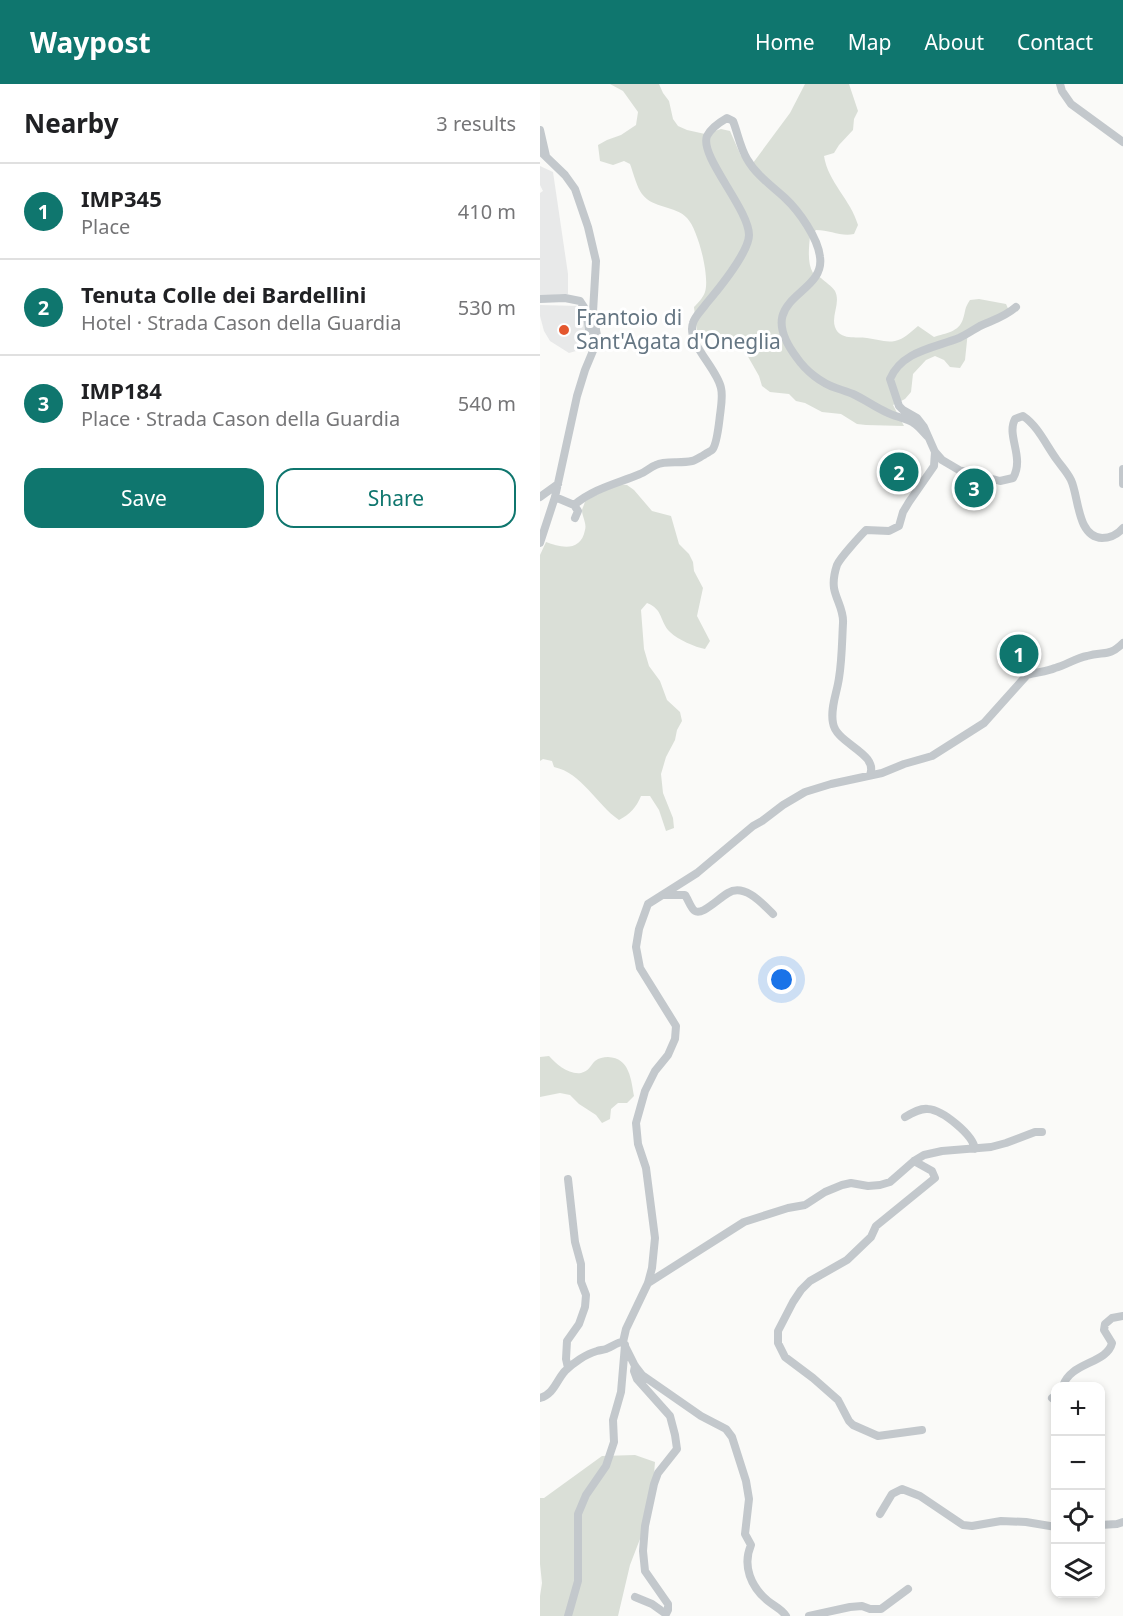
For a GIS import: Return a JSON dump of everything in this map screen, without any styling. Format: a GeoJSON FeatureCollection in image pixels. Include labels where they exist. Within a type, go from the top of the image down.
{"type":"FeatureCollection","features":[{"type":"Feature","properties":{"kind":"street"},"geometry":{"type":"LineString","coordinates":[[1060,84],[1071,104],[1123,142]]}},
{"type":"Feature","properties":{"kind":"street"},"geometry":{"type":"LineString","coordinates":[[574,504],[587,495],[642,473],[657,464],[692,461],[712,451],[715,445],[722,390],[717,376],[695,342],[692,329],[695,318],[726,280],[746,246],[749,235],[739,207],[706,146],[707,137],[712,130],[727,118],[733,121],[736,135],[747,160],[760,176],[788,201],[805,222],[821,258],[820,269],[816,276],[792,302],[780,323],[785,338],[797,358],[816,378],[914,423],[928,437]]}},
{"type":"Feature","properties":{"kind":"street"},"geometry":{"type":"LineString","coordinates":[[540,130],[543,154],[565,175],[575,189],[596,261],[593,312],[596,342],[577,396],[555,497],[540,543]]}},
{"type":"Feature","properties":{"kind":"street"},"geometry":{"type":"LineString","coordinates":[[540,299],[565,298],[580,301],[586,308],[590,337],[596,342]]}},
{"type":"Feature","properties":{"kind":"street"},"geometry":{"type":"LineString","coordinates":[[870,775],[871,766],[864,754],[844,741],[833,725],[832,710],[842,658],[843,620],[834,586],[837,566],[840,559],[866,530],[889,531],[899,526],[903,512],[934,466],[934,452],[928,437],[917,418],[903,410],[896,398],[890,379],[894,369],[907,357],[961,338],[980,326],[1008,315],[1016,307]]}},
{"type":"Feature","properties":{"kind":"street"},"geometry":{"type":"LineString","coordinates":[[934,452],[942,460],[959,470],[1000,481],[1013,478],[1016,475],[1017,452],[1012,423],[1023,416],[1033,425],[1070,478],[1080,516],[1089,532],[1096,537],[1104,538],[1112,536],[1123,528]]}},
{"type":"Feature","properties":{"kind":"street"},"geometry":{"type":"LineString","coordinates":[[1123,469],[1123,484]]}},
{"type":"Feature","properties":{"kind":"street"},"geometry":{"type":"LineString","coordinates":[[540,497],[558,484]]}},
{"type":"Feature","properties":{"kind":"street"},"geometry":{"type":"LineString","coordinates":[[555,497],[574,504],[578,512],[575,518]]}},
{"type":"Feature","properties":{"kind":"street"},"geometry":{"type":"LineString","coordinates":[[568,1616],[578,1581],[578,1514],[586,1495],[606,1466],[614,1442],[613,1420],[621,1392],[627,1329],[648,1283],[652,1268],[655,1238],[646,1168],[638,1144],[636,1123],[645,1091],[675,1039],[676,1026],[640,968],[636,947],[639,929],[648,904],[697,873],[746,831],[797,796],[831,784],[882,773],[932,756],[984,723],[1027,675],[1051,670],[1087,656],[1107,653],[1123,643]]}},
{"type":"Feature","properties":{"kind":"street"},"geometry":{"type":"LineString","coordinates":[[664,895],[685,895],[696,912],[702,911],[729,893],[742,891],[763,904],[773,914]]}},
{"type":"Feature","properties":{"kind":"street"},"geometry":{"type":"LineString","coordinates":[[905,1117],[920,1110],[937,1111],[971,1138],[975,1149]]}},
{"type":"Feature","properties":{"kind":"street"},"geometry":{"type":"LineString","coordinates":[[648,1283],[744,1222],[804,1204],[842,1185],[851,1183],[868,1186],[890,1182],[924,1155],[991,1147],[1035,1132],[1042,1132]]}},
{"type":"Feature","properties":{"kind":"street"},"geometry":{"type":"LineString","coordinates":[[914,1161],[932,1171],[935,1178],[876,1226],[871,1237],[847,1260],[817,1276],[801,1290],[778,1331],[777,1338],[785,1357],[838,1400],[853,1425],[878,1436],[922,1430]]}},
{"type":"Feature","properties":{"kind":"street"},"geometry":{"type":"LineString","coordinates":[[568,1179],[575,1242],[581,1264],[581,1282],[586,1295],[585,1307],[579,1324],[567,1341],[568,1368]]}},
{"type":"Feature","properties":{"kind":"street"},"geometry":{"type":"LineString","coordinates":[[1064,1382],[1078,1368],[1099,1359],[1111,1348],[1112,1343],[1104,1330],[1105,1324],[1112,1318],[1123,1316]]}},
{"type":"Feature","properties":{"kind":"street"},"geometry":{"type":"LineString","coordinates":[[540,1398],[552,1391],[568,1368],[596,1351],[620,1342],[624,1343]]}},
{"type":"Feature","properties":{"kind":"street"},"geometry":{"type":"LineString","coordinates":[[624,1343],[642,1375],[687,1407],[726,1429],[732,1437],[746,1481],[749,1499],[745,1534],[751,1545],[746,1556],[750,1577],[759,1592],[786,1616]]}},
{"type":"Feature","properties":{"kind":"street"},"geometry":{"type":"LineString","coordinates":[[635,1366],[637,1379],[670,1416],[677,1449],[658,1473],[654,1484],[645,1526],[643,1551],[645,1571],[668,1604],[668,1610],[666,1614],[652,1604],[635,1597]]}},
{"type":"Feature","properties":{"kind":"street"},"geometry":{"type":"LineString","coordinates":[[880,1514],[892,1494],[902,1489],[920,1496],[963,1525],[972,1526],[1001,1521],[1051,1526]]}},
{"type":"Feature","properties":{"kind":"street"},"geometry":{"type":"LineString","coordinates":[[1105,1525],[1123,1522]]}},
{"type":"Feature","properties":{"kind":"street"},"geometry":{"type":"LineString","coordinates":[[809,1616],[850,1607],[881,1609],[908,1589]]}},
{"type":"Feature","properties":{"kind":"shaded area"},"geometry":{"type":"Polygon","coordinates":[[[610,84],[659,84],[669,101],[673,119],[678,126],[705,134],[721,129],[730,131],[741,156],[753,163],[790,113],[805,84],[849,84],[858,111],[854,119],[853,130],[834,153],[824,156],[830,174],[858,225],[854,234],[849,235],[816,230],[810,236],[809,250],[813,273],[830,286],[837,296],[834,322],[837,331],[849,337],[891,341],[904,337],[918,326],[934,337],[958,327],[970,300],[979,299],[1006,304],[1010,313],[968,331],[965,360],[960,368],[950,367],[944,360],[935,356],[926,360],[913,374],[911,392],[905,399],[893,405],[904,426],[857,424],[841,414],[822,412],[796,401],[789,394],[770,392],[762,386],[742,346],[723,342],[716,336],[706,337],[697,333],[694,307],[705,292],[706,276],[699,242],[687,218],[647,199],[638,188],[630,164],[624,161],[613,165],[600,161],[598,145],[621,135],[636,125],[638,112],[623,91],[610,84]]]}},
{"type":"Feature","properties":{"kind":"shaded area","name":"Frantoio di Sant'Agata d'Oneglia"},"geometry":{"type":"Polygon","coordinates":[[[540,166],[553,172],[568,274],[568,294],[540,296],[540,193],[543,191],[540,185],[540,166]]]}},
{"type":"Feature","properties":{"kind":"shaded area","name":"Frantoio di Sant'Agata d'Oneglia"},"geometry":{"type":"Polygon","coordinates":[[[540,305],[580,306],[586,326],[583,349],[569,353],[550,341],[544,331],[540,305]]]}},
{"type":"Feature","properties":{"kind":"shaded area"},"geometry":{"type":"Polygon","coordinates":[[[617,484],[627,485],[634,490],[652,511],[671,516],[679,544],[689,554],[694,571],[703,588],[697,616],[710,641],[705,649],[673,635],[659,612],[652,606],[647,603],[641,610],[644,649],[649,666],[660,681],[667,700],[680,712],[682,721],[661,774],[663,793],[673,818],[674,828],[666,831],[659,810],[650,796],[641,796],[632,810],[619,820],[573,776],[554,767],[552,761],[543,759],[540,761],[540,555],[546,542],[564,547],[579,542],[583,537],[585,527],[582,510],[585,501],[617,484]]]}},
{"type":"Feature","properties":{"kind":"shaded area"},"geometry":{"type":"Polygon","coordinates":[[[549,1056],[563,1068],[576,1073],[586,1071],[600,1058],[615,1058],[621,1061],[628,1071],[634,1096],[627,1103],[618,1103],[611,1109],[610,1119],[602,1123],[596,1115],[570,1095],[560,1093],[540,1097],[540,1057],[549,1056]]]}},
{"type":"Feature","properties":{"kind":"shaded area"},"geometry":{"type":"Polygon","coordinates":[[[635,1455],[655,1462],[652,1498],[645,1526],[630,1565],[618,1616],[540,1616],[542,1583],[540,1498],[544,1498],[602,1456],[635,1455]]]}},
{"type":"Feature","properties":{"kind":"place","name":"Frantoio di Sant'Agata d'Oneglia"},"geometry":{"type":"Point","coordinates":[564,330]}},
{"type":"Feature","properties":{"kind":"place","name":"Tenuta Colle dei Bardellini"},"geometry":{"type":"Point","coordinates":[899,472]}},
{"type":"Feature","properties":{"kind":"place","name":"IMP184"},"geometry":{"type":"Point","coordinates":[974,488]}},
{"type":"Feature","properties":{"kind":"place","name":"IMP345"},"geometry":{"type":"Point","coordinates":[1019,654]}}]}
